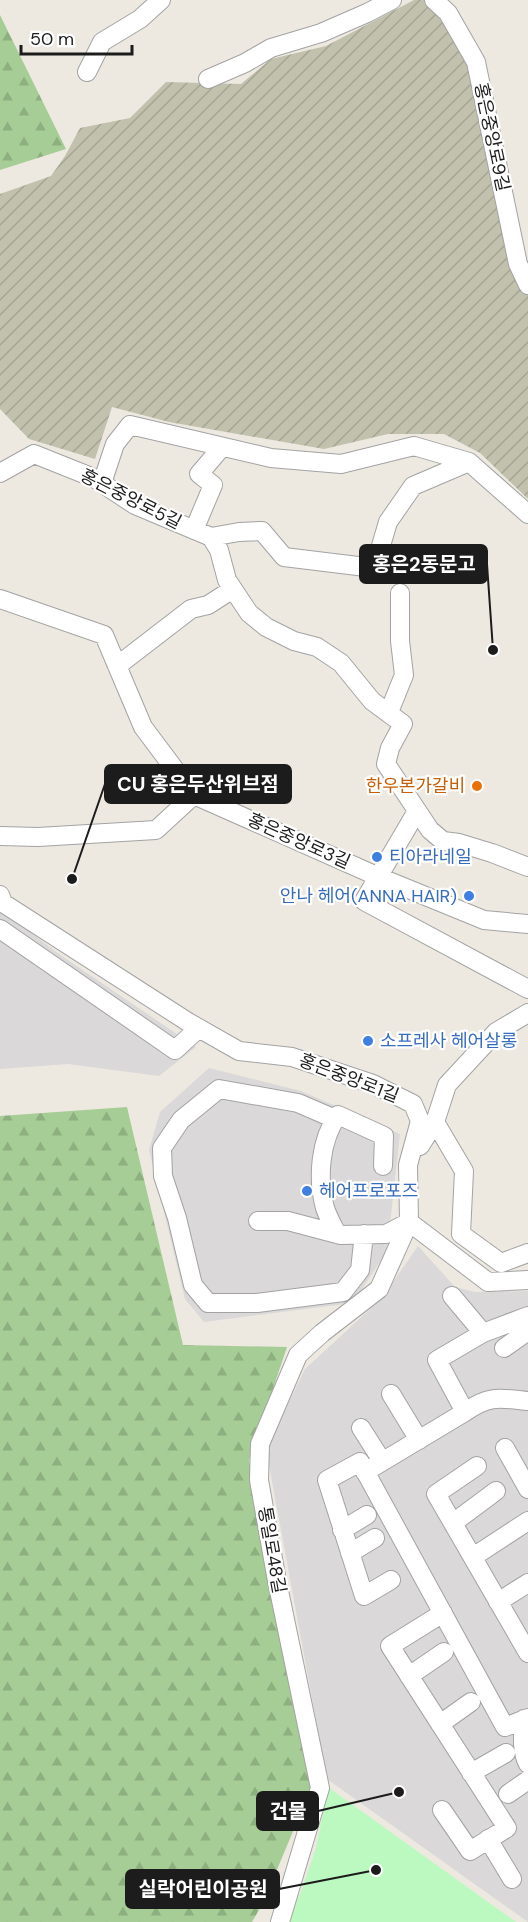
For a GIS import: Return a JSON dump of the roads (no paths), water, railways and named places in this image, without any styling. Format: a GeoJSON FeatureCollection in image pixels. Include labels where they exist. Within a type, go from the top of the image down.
{"type":"FeatureCollection","features":[{"type":"Feature","properties":{"kind":"street"},"geometry":{"type":"LineString","coordinates":[[87,72],[102,42],[140,19],[161,0]]}},
{"type":"Feature","properties":{"kind":"street"},"geometry":{"type":"LineString","coordinates":[[208,79],[245,63],[271,48],[321,33],[367,14],[392,0]]}},
{"type":"Feature","properties":{"kind":"street","name":"홍은중앙로9길"},"geometry":{"type":"LineString","coordinates":[[434,0],[448,13],[476,62],[519,264],[528,285]]}},
{"type":"Feature","properties":{"kind":"street"},"geometry":{"type":"LineString","coordinates":[[102,483],[115,444],[130,424],[271,458],[340,464],[414,446],[469,462],[528,514]]}},
{"type":"Feature","properties":{"kind":"street"},"geometry":{"type":"LineString","coordinates":[[203,533],[213,485],[199,474],[222,447]]}},
{"type":"Feature","properties":{"kind":"street","name":"홍은중앙로5길"},"geometry":{"type":"LineString","coordinates":[[0,473],[34,454],[94,478],[135,505],[203,533]]}},
{"type":"Feature","properties":{"kind":"street"},"geometry":{"type":"LineString","coordinates":[[203,533],[262,531],[284,557],[366,567],[378,556],[388,522],[413,486],[469,462]]}},
{"type":"Feature","properties":{"kind":"street"},"geometry":{"type":"LineString","coordinates":[[203,533],[219,550],[227,580],[249,613],[266,627],[294,641],[317,647],[340,663],[372,701],[403,724],[390,748],[386,764],[430,830],[443,841],[459,843],[492,853],[528,867]]}},
{"type":"Feature","properties":{"kind":"street"},"geometry":{"type":"LineString","coordinates":[[117,666],[191,609],[208,605],[233,589]]}},
{"type":"Feature","properties":{"kind":"street"},"geometry":{"type":"LineString","coordinates":[[389,712],[404,675],[400,641],[400,593]]}},
{"type":"Feature","properties":{"kind":"street","name":"홍은중앙로3길"},"geometry":{"type":"LineString","coordinates":[[0,599],[104,635],[142,727],[194,795],[379,877],[484,920],[528,924]]}},
{"type":"Feature","properties":{"kind":"street"},"geometry":{"type":"LineString","coordinates":[[2,841],[156,830],[194,795]]}},
{"type":"Feature","properties":{"kind":"street"},"geometry":{"type":"LineString","coordinates":[[417,811],[364,901],[528,989]]}},
{"type":"Feature","properties":{"kind":"street","name":"홍은중앙로1길"},"geometry":{"type":"LineString","coordinates":[[0,895],[7,921],[239,1051],[292,1057],[373,1084],[413,1104],[420,1121],[408,1165],[410,1222]]}},
{"type":"Feature","properties":{"kind":"street"},"geometry":{"type":"LineString","coordinates":[[7,921],[175,1050],[199,1028]]}},
{"type":"Feature","properties":{"kind":"street"},"geometry":{"type":"LineString","coordinates":[[408,1165],[435,1122],[447,1085],[496,1032],[528,1013]]}},
{"type":"Feature","properties":{"kind":"street"},"geometry":{"type":"LineString","coordinates":[[335,1119],[298,1103],[219,1089],[181,1120],[162,1148],[163,1176],[177,1218],[193,1285],[208,1303],[257,1303],[343,1292],[360,1270],[364,1234]]}},
{"type":"Feature","properties":{"kind":"street"},"geometry":{"type":"LineString","coordinates":[[337,1234],[325,1208],[320,1172],[329,1128],[338,1115],[384,1136],[383,1166]]}},
{"type":"Feature","properties":{"kind":"street"},"geometry":{"type":"LineString","coordinates":[[435,1122],[464,1171],[461,1234],[501,1263],[528,1252]]}},
{"type":"Feature","properties":{"kind":"street"},"geometry":{"type":"LineString","coordinates":[[258,1221],[288,1221],[337,1234],[386,1234],[410,1222],[488,1282],[528,1280]]}},
{"type":"Feature","properties":{"kind":"street","name":"통일로48길"},"geometry":{"type":"LineString","coordinates":[[280,1922],[320,1788],[277,1581],[259,1480],[260,1444],[298,1355],[322,1333],[379,1289],[410,1222]]}},
{"type":"Feature","properties":{"kind":"street"},"geometry":{"type":"LineString","coordinates":[[452,1296],[483,1333]]}},
{"type":"Feature","properties":{"kind":"street"},"geometry":{"type":"LineString","coordinates":[[465,1412],[437,1360],[483,1333],[528,1316]]}},
{"type":"Feature","properties":{"kind":"street"},"geometry":{"type":"LineString","coordinates":[[504,1347],[528,1331]]}},
{"type":"Feature","properties":{"kind":"street"},"geometry":{"type":"LineString","coordinates":[[391,1394],[419,1440]]}},
{"type":"Feature","properties":{"kind":"street"},"geometry":{"type":"LineString","coordinates":[[365,1472],[478,1402],[496,1398],[528,1401]]}},
{"type":"Feature","properties":{"kind":"street"},"geometry":{"type":"LineString","coordinates":[[361,1428],[382,1461]]}},
{"type":"Feature","properties":{"kind":"street"},"geometry":{"type":"LineString","coordinates":[[505,1448],[528,1488]]}},
{"type":"Feature","properties":{"kind":"street"},"geometry":{"type":"LineString","coordinates":[[391,1580],[363,1596],[327,1480],[360,1462],[505,1727],[526,1719],[523,1740],[528,1764]]}},
{"type":"Feature","properties":{"kind":"street"},"geometry":{"type":"LineString","coordinates":[[477,1466],[436,1494],[527,1650]]}},
{"type":"Feature","properties":{"kind":"street"},"geometry":{"type":"LineString","coordinates":[[453,1523],[495,1491]]}},
{"type":"Feature","properties":{"kind":"street"},"geometry":{"type":"LineString","coordinates":[[342,1530],[367,1515]]}},
{"type":"Feature","properties":{"kind":"street"},"geometry":{"type":"LineString","coordinates":[[473,1557],[528,1521]]}},
{"type":"Feature","properties":{"kind":"street"},"geometry":{"type":"LineString","coordinates":[[350,1553],[375,1538]]}},
{"type":"Feature","properties":{"kind":"street"},"geometry":{"type":"LineString","coordinates":[[498,1602],[528,1583]]}},
{"type":"Feature","properties":{"kind":"street"},"geometry":{"type":"LineString","coordinates":[[442,1810],[470,1851],[507,1828],[390,1646],[443,1613]]}},
{"type":"Feature","properties":{"kind":"street"},"geometry":{"type":"LineString","coordinates":[[409,1676],[444,1652]]}},
{"type":"Feature","properties":{"kind":"street"},"geometry":{"type":"LineString","coordinates":[[440,1724],[471,1702]]}},
{"type":"Feature","properties":{"kind":"street"},"geometry":{"type":"LineString","coordinates":[[471,1773],[506,1753]]}},
{"type":"Feature","properties":{"kind":"street"},"geometry":{"type":"LineString","coordinates":[[508,1794],[528,1780]]}},
{"type":"Feature","properties":{"kind":"street"},"geometry":{"type":"LineString","coordinates":[[488,1839],[512,1879]]}},
{"type":"Feature","properties":{"kind":"place","name":"홍은2동문고"},"geometry":{"type":"Point","coordinates":[493,650]}},
{"type":"Feature","properties":{"kind":"place","name":"한우본가갈비"},"geometry":{"type":"Point","coordinates":[477,786]}},
{"type":"Feature","properties":{"kind":"place","name":"티아라네일"},"geometry":{"type":"Point","coordinates":[377,857]}},
{"type":"Feature","properties":{"kind":"place","name":"CU 홍은두산위브점"},"geometry":{"type":"Point","coordinates":[72,879]}},
{"type":"Feature","properties":{"kind":"place","name":"안나 헤어(ANNA HAIR)"},"geometry":{"type":"Point","coordinates":[469,896]}},
{"type":"Feature","properties":{"kind":"place","name":"소프레사 헤어살롱"},"geometry":{"type":"Point","coordinates":[368,1041]}},
{"type":"Feature","properties":{"kind":"place","name":"헤어프로포즈"},"geometry":{"type":"Point","coordinates":[307,1191]}},
{"type":"Feature","properties":{"kind":"place","name":"건물"},"geometry":{"type":"Point","coordinates":[399,1792]}},
{"type":"Feature","properties":{"kind":"place","name":"실락어린이공원"},"geometry":{"type":"Point","coordinates":[376,1870]}}]}
